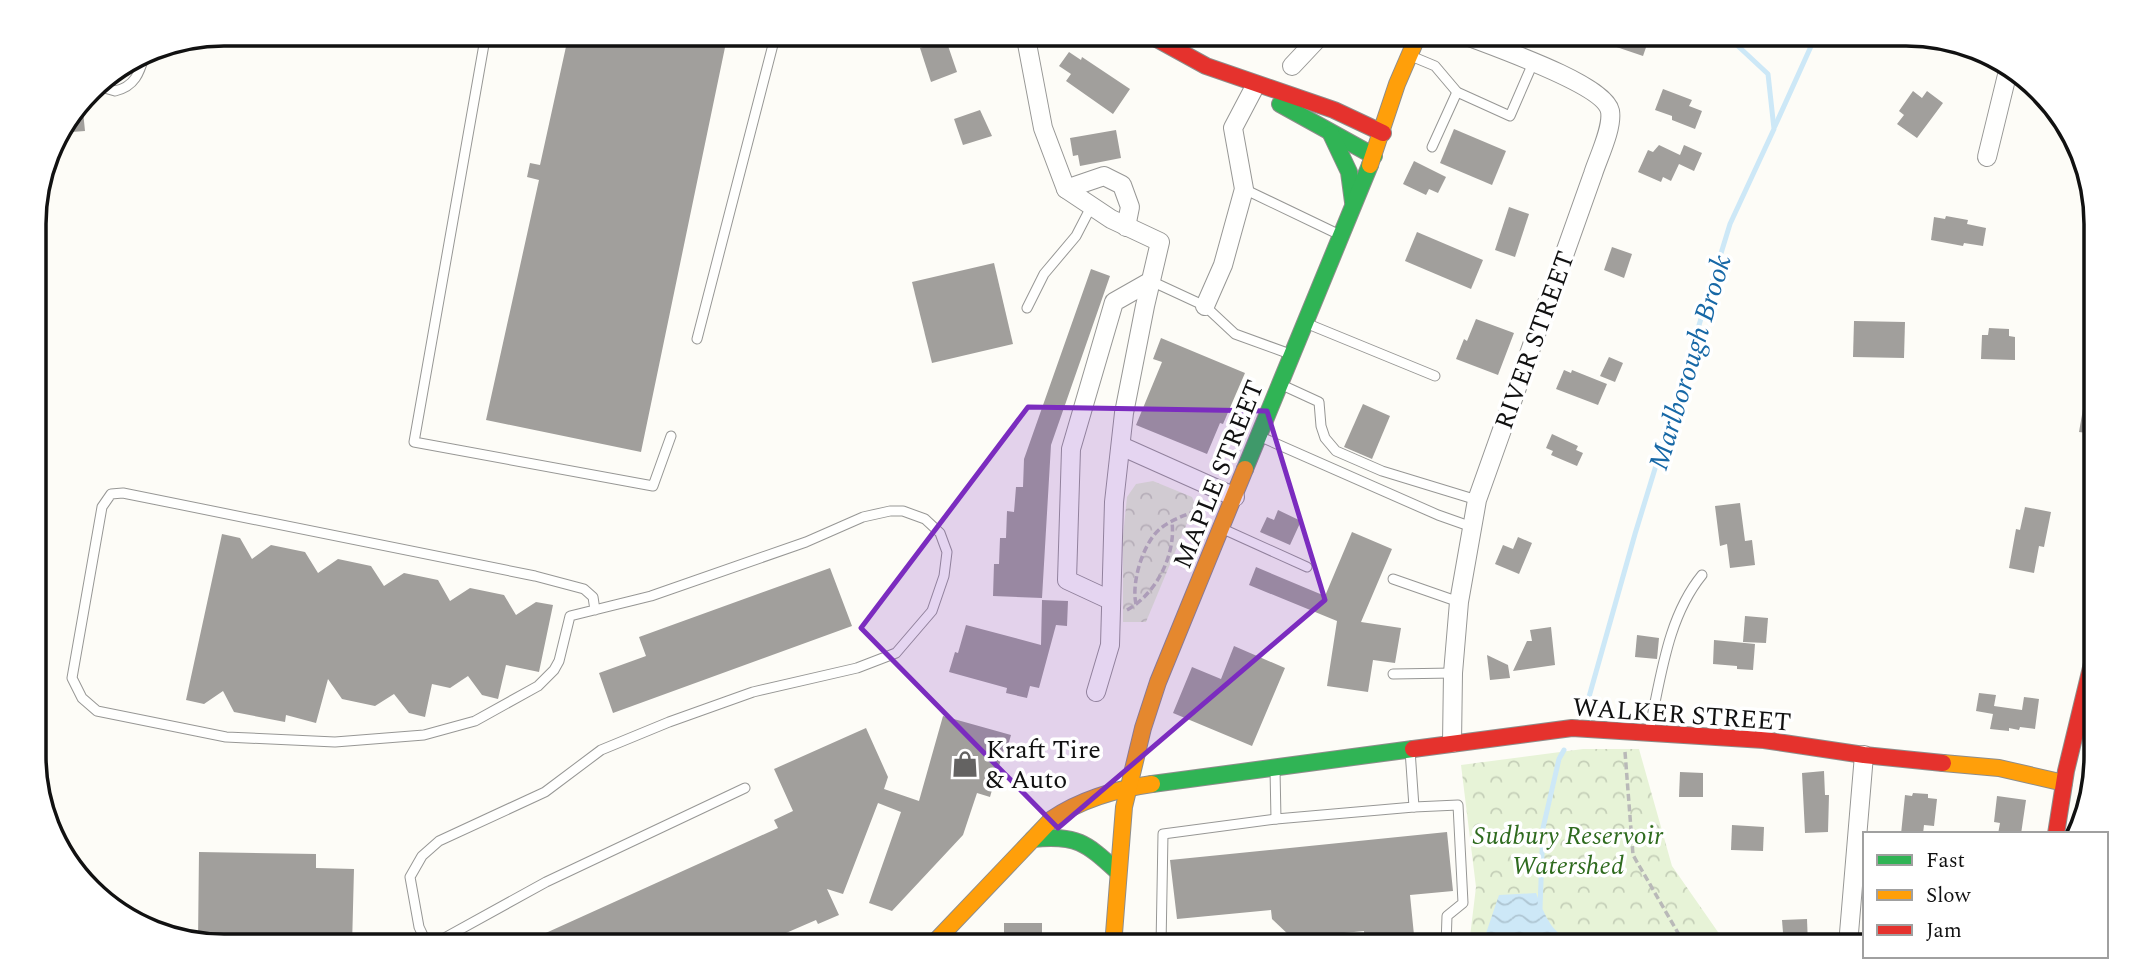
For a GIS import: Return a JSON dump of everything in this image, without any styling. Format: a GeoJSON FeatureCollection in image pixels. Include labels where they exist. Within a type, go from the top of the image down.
{"type":"FeatureCollection","features":[{"type":"Feature","properties":{"kind":"main road"},"geometry":{"type":"LineString","coordinates":[[1177,46],[1374,156]]}},
{"type":"Feature","properties":{"kind":"main road","name":"MAPLE STREET"},"geometry":{"type":"LineString","coordinates":[[1114,933],[1124,807],[1143,728],[1158,682],[1353,209],[1383,133],[1397,83],[1414,46]]}},
{"type":"Feature","properties":{"kind":"main road"},"geometry":{"type":"LineString","coordinates":[[1218,70],[1339,112],[1383,133]]}},
{"type":"Feature","properties":{"kind":"main road"},"geometry":{"type":"LineString","coordinates":[[1339,112],[1380,102],[1388,97],[1397,83]]}},
{"type":"Feature","properties":{"kind":"main road"},"geometry":{"type":"LineString","coordinates":[[1331,134],[1349,172],[1353,209]]}},
{"type":"Feature","properties":{"kind":"main road"},"geometry":{"type":"LineString","coordinates":[[2056,832],[2064,783],[2084,698]]}},
{"type":"Feature","properties":{"kind":"main road","name":"WALKER STREET"},"geometry":{"type":"LineString","coordinates":[[943,934],[1052,820],[1075,804],[1129,787],[1452,743],[1572,728],[1648,732],[1764,740],[1864,755],[1999,768],[2064,783]]}},
{"type":"Feature","properties":{"kind":"main road"},"geometry":{"type":"LineString","coordinates":[[1033,839],[1063,836],[1084,842],[1117,870]]}},
{"type":"Feature","properties":{"kind":"street"},"geometry":{"type":"LineString","coordinates":[[1027,46],[1043,128],[1066,189],[1126,227],[1160,242],[1124,413],[1114,502],[1113,576],[1116,606],[1110,645],[1096,692]]}},
{"type":"Feature","properties":{"kind":"street"},"geometry":{"type":"LineString","coordinates":[[1292,66],[1311,46]]}},
{"type":"Feature","properties":{"kind":"street","name":"RIVER STREET"},"geometry":{"type":"LineString","coordinates":[[1452,743],[1453,673],[1459,602],[1477,500],[1535,342],[1609,124],[1610,110],[1602,97],[1571,79],[1490,46]]}},
{"type":"Feature","properties":{"kind":"street"},"geometry":{"type":"LineString","coordinates":[[1987,157],[2009,78]]}},
{"type":"Feature","properties":{"kind":"street"},"geometry":{"type":"LineString","coordinates":[[1205,306],[1223,265],[1244,189],[1233,128],[1253,90]]}},
{"type":"Feature","properties":{"kind":"street"},"geometry":{"type":"LineString","coordinates":[[1066,189],[1104,176],[1122,185],[1130,207],[1126,227]]}},
{"type":"Feature","properties":{"kind":"street"},"geometry":{"type":"LineString","coordinates":[[1116,606],[1068,580],[1071,449],[1114,302],[1151,281]]}},
{"type":"Feature","properties":{"kind":"street"},"geometry":{"type":"LineString","coordinates":[[1121,446],[1235,497]]}},
{"type":"Feature","properties":{"kind":"street"},"geometry":{"type":"LineString","coordinates":[[1849,933],[1864,755]]}},
{"type":"Feature","properties":{"kind":"lane"},"geometry":{"type":"LineString","coordinates":[[484,46],[414,442],[653,486],[671,436]]}},
{"type":"Feature","properties":{"kind":"lane"},"geometry":{"type":"LineString","coordinates":[[697,340],[773,46]]}},
{"type":"Feature","properties":{"kind":"lane"},"geometry":{"type":"LineString","coordinates":[[1410,56],[1435,66],[1457,92],[1510,116],[1534,64]]}},
{"type":"Feature","properties":{"kind":"lane"},"geometry":{"type":"LineString","coordinates":[[107,89],[115,91],[132,84],[141,65]]}},
{"type":"Feature","properties":{"kind":"lane"},"geometry":{"type":"LineString","coordinates":[[1432,147],[1457,92]]}},
{"type":"Feature","properties":{"kind":"lane"},"geometry":{"type":"LineString","coordinates":[[1244,189],[1342,236]]}},
{"type":"Feature","properties":{"kind":"lane"},"geometry":{"type":"LineString","coordinates":[[1027,307],[1044,274],[1076,236],[1091,206]]}},
{"type":"Feature","properties":{"kind":"lane"},"geometry":{"type":"LineString","coordinates":[[1151,281],[1205,306],[1234,334],[1293,355]]}},
{"type":"Feature","properties":{"kind":"lane"},"geometry":{"type":"LineString","coordinates":[[1306,324],[1435,376]]}},
{"type":"Feature","properties":{"kind":"lane"},"geometry":{"type":"LineString","coordinates":[[1281,384],[1319,402],[1325,438],[1336,451],[1382,471],[1477,500]]}},
{"type":"Feature","properties":{"kind":"lane"},"geometry":{"type":"LineString","coordinates":[[1259,437],[1438,515],[1472,527]]}},
{"type":"Feature","properties":{"kind":"lane"},"geometry":{"type":"LineString","coordinates":[[423,934],[410,877],[422,856],[439,841],[545,792],[601,750],[669,722],[753,692],[857,668],[896,653],[932,611],[944,576],[947,552],[940,533],[925,519],[903,511],[863,517],[806,542],[651,596],[595,610],[570,616],[559,661],[554,670],[538,686],[475,720],[424,736],[335,742],[226,737],[97,711],[82,698],[72,678],[102,507],[111,494],[122,493],[535,576],[584,589],[593,597],[595,610]]}},
{"type":"Feature","properties":{"kind":"lane"},"geometry":{"type":"LineString","coordinates":[[1222,528],[1307,567]]}},
{"type":"Feature","properties":{"kind":"lane"},"geometry":{"type":"LineString","coordinates":[[1648,732],[1669,642],[1688,593],[1703,575]]}},
{"type":"Feature","properties":{"kind":"lane"},"geometry":{"type":"LineString","coordinates":[[1393,579],[1459,602]]}},
{"type":"Feature","properties":{"kind":"lane"},"geometry":{"type":"LineString","coordinates":[[1393,674],[1453,673]]}},
{"type":"Feature","properties":{"kind":"lane"},"geometry":{"type":"LineString","coordinates":[[1410,750],[1414,807]]}},
{"type":"Feature","properties":{"kind":"lane"},"geometry":{"type":"LineString","coordinates":[[1275,768],[1276,819]]}},
{"type":"Feature","properties":{"kind":"lane"},"geometry":{"type":"LineString","coordinates":[[451,934],[547,882],[744,788]]}},
{"type":"Feature","properties":{"kind":"lane"},"geometry":{"type":"LineString","coordinates":[[1161,933],[1163,834],[1276,819],[1458,805],[1463,903],[1447,916],[1446,933]]}},
{"type":"Feature","properties":{"kind":"path"},"geometry":{"type":"LineString","coordinates":[[1136,604],[1133,592],[1146,548],[1158,530],[1172,521],[1196,512]]}},
{"type":"Feature","properties":{"kind":"path"},"geometry":{"type":"LineString","coordinates":[[1116,606],[1136,604],[1147,595],[1161,574],[1173,534],[1172,521]]}},
{"type":"Feature","properties":{"kind":"path"},"geometry":{"type":"LineString","coordinates":[[1625,752],[1633,855],[1678,933]]}},
{"type":"Feature","properties":{"kind":"highlighted area"},"geometry":{"type":"Polygon","coordinates":[[[1028,407],[1267,411],[1325,600],[1058,828],[861,628],[1028,407]]]}},
{"type":"Feature","properties":{"kind":"green space"},"geometry":{"type":"Polygon","coordinates":[[[1153,481],[1192,497],[1195,504],[1146,622],[1123,622],[1123,536],[1127,497],[1136,484],[1153,481]]]}},
{"type":"Feature","properties":{"kind":"green space","name":"Sudbury Reservoir Watershed"},"geometry":{"type":"Polygon","coordinates":[[[1583,749],[1639,749],[1672,866],[1719,933],[1470,933],[1476,887],[1461,765],[1583,749]]]}},
{"type":"Feature","properties":{"kind":"water"},"geometry":{"type":"Polygon","coordinates":[[[1536,893],[1545,914],[1560,933],[1486,933],[1499,895],[1536,893]]]}},
{"type":"Feature","properties":{"kind":"building"},"geometry":{"type":"Polygon","coordinates":[[[566,46],[725,46],[641,452],[486,420],[539,180],[527,177],[530,163],[540,165],[566,46]]]}},
{"type":"Feature","properties":{"kind":"building"},"geometry":{"type":"Polygon","coordinates":[[[948,46],[957,72],[931,82],[920,48],[948,46]]]}},
{"type":"Feature","properties":{"kind":"building"},"geometry":{"type":"Polygon","coordinates":[[[1614,46],[1646,46],[1643,56],[1614,46]]]}},
{"type":"Feature","properties":{"kind":"building"},"geometry":{"type":"Polygon","coordinates":[[[1069,52],[1081,60],[1082,57],[1130,89],[1113,114],[1066,81],[1071,74],[1059,66],[1069,52]]]}},
{"type":"Feature","properties":{"kind":"building"},"geometry":{"type":"Polygon","coordinates":[[[1663,89],[1692,100],[1689,106],[1702,111],[1695,129],[1655,110],[1663,89]]]}},
{"type":"Feature","properties":{"kind":"building"},"geometry":{"type":"Polygon","coordinates":[[[1913,91],[1922,98],[1927,91],[1943,103],[1917,138],[1897,124],[1904,115],[1899,111],[1913,91]]]}},
{"type":"Feature","properties":{"kind":"building"},"geometry":{"type":"Polygon","coordinates":[[[980,110],[992,136],[963,145],[954,119],[980,110]]]}},
{"type":"Feature","properties":{"kind":"building"},"geometry":{"type":"Polygon","coordinates":[[[83,114],[85,131],[71,132],[83,114]]]}},
{"type":"Feature","properties":{"kind":"building"},"geometry":{"type":"Polygon","coordinates":[[[1454,129],[1506,151],[1492,185],[1440,163],[1454,129]]]}},
{"type":"Feature","properties":{"kind":"building"},"geometry":{"type":"Polygon","coordinates":[[[1116,130],[1121,158],[1080,166],[1078,155],[1073,156],[1070,138],[1116,130]]]}},
{"type":"Feature","properties":{"kind":"building"},"geometry":{"type":"Polygon","coordinates":[[[1659,145],[1680,155],[1684,145],[1702,153],[1694,171],[1679,164],[1671,181],[1663,177],[1661,182],[1638,172],[1648,150],[1653,152],[1659,145]]]}},
{"type":"Feature","properties":{"kind":"building"},"geometry":{"type":"Polygon","coordinates":[[[1414,161],[1446,177],[1438,193],[1429,189],[1426,195],[1403,184],[1414,161]]]}},
{"type":"Feature","properties":{"kind":"building"},"geometry":{"type":"Polygon","coordinates":[[[1509,207],[1529,214],[1515,257],[1495,250],[1509,207]]]}},
{"type":"Feature","properties":{"kind":"building"},"geometry":{"type":"Polygon","coordinates":[[[1946,216],[1968,220],[1967,224],[1986,228],[1983,246],[1964,243],[1963,246],[1931,240],[1934,217],[1945,219],[1946,216]]]}},
{"type":"Feature","properties":{"kind":"building"},"geometry":{"type":"Polygon","coordinates":[[[1417,232],[1483,260],[1471,289],[1405,261],[1417,232]]]}},
{"type":"Feature","properties":{"kind":"building"},"geometry":{"type":"Polygon","coordinates":[[[1612,247],[1632,254],[1624,278],[1604,270],[1612,247]]]}},
{"type":"Feature","properties":{"kind":"building"},"geometry":{"type":"Polygon","coordinates":[[[994,263],[1013,344],[932,363],[912,282],[994,263]]]}},
{"type":"Feature","properties":{"kind":"building"},"geometry":{"type":"Polygon","coordinates":[[[1091,269],[1110,276],[1051,445],[1042,598],[993,596],[994,564],[999,564],[1000,538],[1006,538],[1007,511],[1014,512],[1016,487],[1023,487],[1024,459],[1091,269]]]}},
{"type":"Feature","properties":{"kind":"building"},"geometry":{"type":"Polygon","coordinates":[[[1476,319],[1514,333],[1498,375],[1456,359],[1476,319]]]}},
{"type":"Feature","properties":{"kind":"building"},"geometry":{"type":"Polygon","coordinates":[[[1854,321],[1905,322],[1904,358],[1853,357],[1854,321]]]}},
{"type":"Feature","properties":{"kind":"building"},"geometry":{"type":"Polygon","coordinates":[[[1989,328],[2009,329],[2009,336],[2015,337],[2015,360],[1981,359],[1982,335],[1988,335],[1989,328]]]}},
{"type":"Feature","properties":{"kind":"building"},"geometry":{"type":"Polygon","coordinates":[[[1161,338],[1245,373],[1207,454],[1136,425],[1162,362],[1153,359],[1161,338]]]}},
{"type":"Feature","properties":{"kind":"building"},"geometry":{"type":"Polygon","coordinates":[[[1609,357],[1623,363],[1615,382],[1600,376],[1609,357]]]}},
{"type":"Feature","properties":{"kind":"building"},"geometry":{"type":"Polygon","coordinates":[[[1564,370],[1571,373],[1572,370],[1607,384],[1598,405],[1556,389],[1564,370]]]}},
{"type":"Feature","properties":{"kind":"building"},"geometry":{"type":"Polygon","coordinates":[[[2084,403],[2084,433],[2079,432],[2084,403]]]}},
{"type":"Feature","properties":{"kind":"building"},"geometry":{"type":"Polygon","coordinates":[[[1363,404],[1390,416],[1372,459],[1344,447],[1363,404]]]}},
{"type":"Feature","properties":{"kind":"building"},"geometry":{"type":"Polygon","coordinates":[[[1552,434],[1578,446],[1576,450],[1583,453],[1577,466],[1551,455],[1553,451],[1546,448],[1552,434]]]}},
{"type":"Feature","properties":{"kind":"building"},"geometry":{"type":"Polygon","coordinates":[[[1740,503],[1745,541],[1752,540],[1755,565],[1730,568],[1727,544],[1720,546],[1715,506],[1740,503]]]}},
{"type":"Feature","properties":{"kind":"building"},"geometry":{"type":"Polygon","coordinates":[[[2025,507],[2051,512],[2044,547],[2039,546],[2034,573],[2009,568],[2016,529],[2020,530],[2025,507]]]}},
{"type":"Feature","properties":{"kind":"building"},"geometry":{"type":"Polygon","coordinates":[[[1278,510],[1301,521],[1290,545],[1260,532],[1267,517],[1274,520],[1278,510]]]}},
{"type":"Feature","properties":{"kind":"building"},"geometry":{"type":"Polygon","coordinates":[[[1352,532],[1392,549],[1361,622],[1401,628],[1395,663],[1373,660],[1368,692],[1327,686],[1337,621],[1249,585],[1256,567],[1325,596],[1352,532]]]}},
{"type":"Feature","properties":{"kind":"building"},"geometry":{"type":"Polygon","coordinates":[[[222,534],[240,538],[252,559],[271,545],[305,552],[318,573],[338,559],[371,566],[384,586],[404,573],[438,580],[450,601],[470,588],[504,595],[516,615],[536,602],[553,605],[539,672],[506,665],[498,699],[482,695],[468,676],[450,688],[432,684],[425,717],[409,713],[394,694],[375,706],[342,699],[328,679],[316,723],[286,715],[285,722],[234,712],[223,691],[204,704],[186,700],[222,534]]]}},
{"type":"Feature","properties":{"kind":"building"},"geometry":{"type":"Polygon","coordinates":[[[1518,537],[1532,543],[1519,574],[1495,564],[1503,545],[1513,549],[1518,537]]]}},
{"type":"Feature","properties":{"kind":"building"},"geometry":{"type":"Polygon","coordinates":[[[830,568],[852,626],[613,713],[599,673],[646,656],[639,637],[830,568]]]}},
{"type":"Feature","properties":{"kind":"building"},"geometry":{"type":"Polygon","coordinates":[[[1042,600],[1068,601],[1067,626],[1056,625],[1039,688],[1030,686],[1027,698],[1006,693],[1007,688],[949,672],[966,625],[1041,645],[1042,600]]]}},
{"type":"Feature","properties":{"kind":"building"},"geometry":{"type":"Polygon","coordinates":[[[1745,616],[1768,618],[1766,643],[1743,642],[1745,616]]]}},
{"type":"Feature","properties":{"kind":"building"},"geometry":{"type":"Polygon","coordinates":[[[1551,627],[1555,665],[1513,671],[1527,641],[1532,641],[1530,630],[1551,627]]]}},
{"type":"Feature","properties":{"kind":"building"},"geometry":{"type":"Polygon","coordinates":[[[1637,635],[1659,638],[1657,659],[1635,657],[1637,635]]]}},
{"type":"Feature","properties":{"kind":"building"},"geometry":{"type":"Polygon","coordinates":[[[1714,640],[1755,644],[1753,670],[1713,664],[1714,640]]]}},
{"type":"Feature","properties":{"kind":"building"},"geometry":{"type":"Polygon","coordinates":[[[1234,646],[1285,668],[1252,746],[1173,713],[1192,667],[1221,679],[1234,646]]]}},
{"type":"Feature","properties":{"kind":"building"},"geometry":{"type":"Polygon","coordinates":[[[1487,655],[1508,665],[1510,678],[1490,680],[1487,655]]]}},
{"type":"Feature","properties":{"kind":"building"},"geometry":{"type":"Polygon","coordinates":[[[1979,693],[1996,695],[1994,706],[2022,710],[2024,697],[2039,699],[2035,729],[1990,729],[1993,714],[1976,711],[1979,693]]]}},
{"type":"Feature","properties":{"kind":"building"},"geometry":{"type":"Polygon","coordinates":[[[943,716],[1011,735],[1007,749],[1004,749],[990,797],[977,793],[963,835],[892,911],[869,903],[901,812],[878,803],[843,894],[827,889],[839,915],[818,924],[816,920],[786,934],[544,934],[778,828],[774,820],[793,811],[774,769],[866,728],[888,777],[884,789],[919,801],[943,716]]]}},
{"type":"Feature","properties":{"kind":"building"},"geometry":{"type":"Polygon","coordinates":[[[1824,771],[1825,795],[1829,795],[1828,832],[1805,833],[1802,773],[1824,771]]]}},
{"type":"Feature","properties":{"kind":"building"},"geometry":{"type":"Polygon","coordinates":[[[1680,772],[1703,773],[1703,797],[1679,797],[1680,772]]]}},
{"type":"Feature","properties":{"kind":"building"},"geometry":{"type":"Polygon","coordinates":[[[1913,793],[1928,794],[1928,798],[1937,799],[1934,826],[1924,825],[1923,832],[1901,832],[1905,795],[1912,796],[1913,793]]]}},
{"type":"Feature","properties":{"kind":"building"},"geometry":{"type":"Polygon","coordinates":[[[1997,796],[2026,800],[2021,832],[1998,832],[2000,823],[1994,822],[1997,796]]]}},
{"type":"Feature","properties":{"kind":"building"},"geometry":{"type":"Polygon","coordinates":[[[1732,825],[1764,827],[1763,851],[1731,850],[1732,825]]]}},
{"type":"Feature","properties":{"kind":"building"},"geometry":{"type":"Polygon","coordinates":[[[1447,832],[1453,891],[1410,895],[1414,933],[1364,933],[1364,931],[1287,933],[1272,919],[1271,910],[1177,919],[1170,860],[1447,832]]]}},
{"type":"Feature","properties":{"kind":"building"},"geometry":{"type":"Polygon","coordinates":[[[199,852],[316,854],[316,868],[354,869],[352,934],[198,932],[199,852]]]}},
{"type":"Feature","properties":{"kind":"building"},"geometry":{"type":"Polygon","coordinates":[[[1807,919],[1808,933],[1783,933],[1782,920],[1807,919]]]}},
{"type":"Feature","properties":{"kind":"building"},"geometry":{"type":"Polygon","coordinates":[[[1004,923],[1042,923],[1042,934],[1004,934],[1004,923]]]}},
{"type":"Feature","properties":{"kind":"waterway","name":"Marlborough Brook"},"geometry":{"type":"LineString","coordinates":[[1585,711],[1635,534],[1730,224],[1774,129],[1768,74],[1738,46]]}},
{"type":"Feature","properties":{"kind":"waterway"},"geometry":{"type":"LineString","coordinates":[[1775,126],[1811,46]]}},
{"type":"Feature","properties":{"kind":"waterway","name":"Marlborough Brook"},"geometry":{"type":"LineString","coordinates":[[1540,908],[1543,828],[1559,759],[1564,750]]}},
{"type":"Feature","properties":{"kind":"traffic: fast"},"geometry":{"type":"LineString","coordinates":[[1280,104],[1374,156]]}},
{"type":"Feature","properties":{"kind":"traffic: fast"},"geometry":{"type":"LineString","coordinates":[[1331,134],[1349,172],[1353,202]]}},
{"type":"Feature","properties":{"kind":"traffic: fast"},"geometry":{"type":"LineString","coordinates":[[1245,469],[1370,165]]}},
{"type":"Feature","properties":{"kind":"traffic: fast"},"geometry":{"type":"LineString","coordinates":[[1152,784],[1413,749]]}},
{"type":"Feature","properties":{"kind":"traffic: fast"},"geometry":{"type":"LineString","coordinates":[[1033,839],[1060,838],[1080,843],[1097,853],[1117,871]]}},
{"type":"Feature","properties":{"kind":"traffic: slow"},"geometry":{"type":"LineString","coordinates":[[1370,165],[1397,84],[1413,46]]}},
{"type":"Feature","properties":{"kind":"traffic: slow"},"geometry":{"type":"LineString","coordinates":[[1114,933],[1124,807],[1143,728],[1158,682],[1245,469]]}},
{"type":"Feature","properties":{"kind":"traffic: slow"},"geometry":{"type":"LineString","coordinates":[[1943,763],[1999,768],[2064,783]]}},
{"type":"Feature","properties":{"kind":"traffic: slow"},"geometry":{"type":"LineString","coordinates":[[943,934],[1052,819],[1100,796],[1152,784]]}},
{"type":"Feature","properties":{"kind":"traffic: jam"},"geometry":{"type":"LineString","coordinates":[[1170,46],[1206,66],[1334,110],[1383,133]]}},
{"type":"Feature","properties":{"kind":"traffic: jam"},"geometry":{"type":"LineString","coordinates":[[2056,832],[2066,771],[2084,697]]}},
{"type":"Feature","properties":{"kind":"traffic: jam"},"geometry":{"type":"LineString","coordinates":[[1413,749],[1572,728],[1764,740],[1864,755],[1943,763]]}},
{"type":"Feature","properties":{"kind":"place","name":"Kraft Tire & Auto"},"geometry":{"type":"Point","coordinates":[965,764]}}]}
